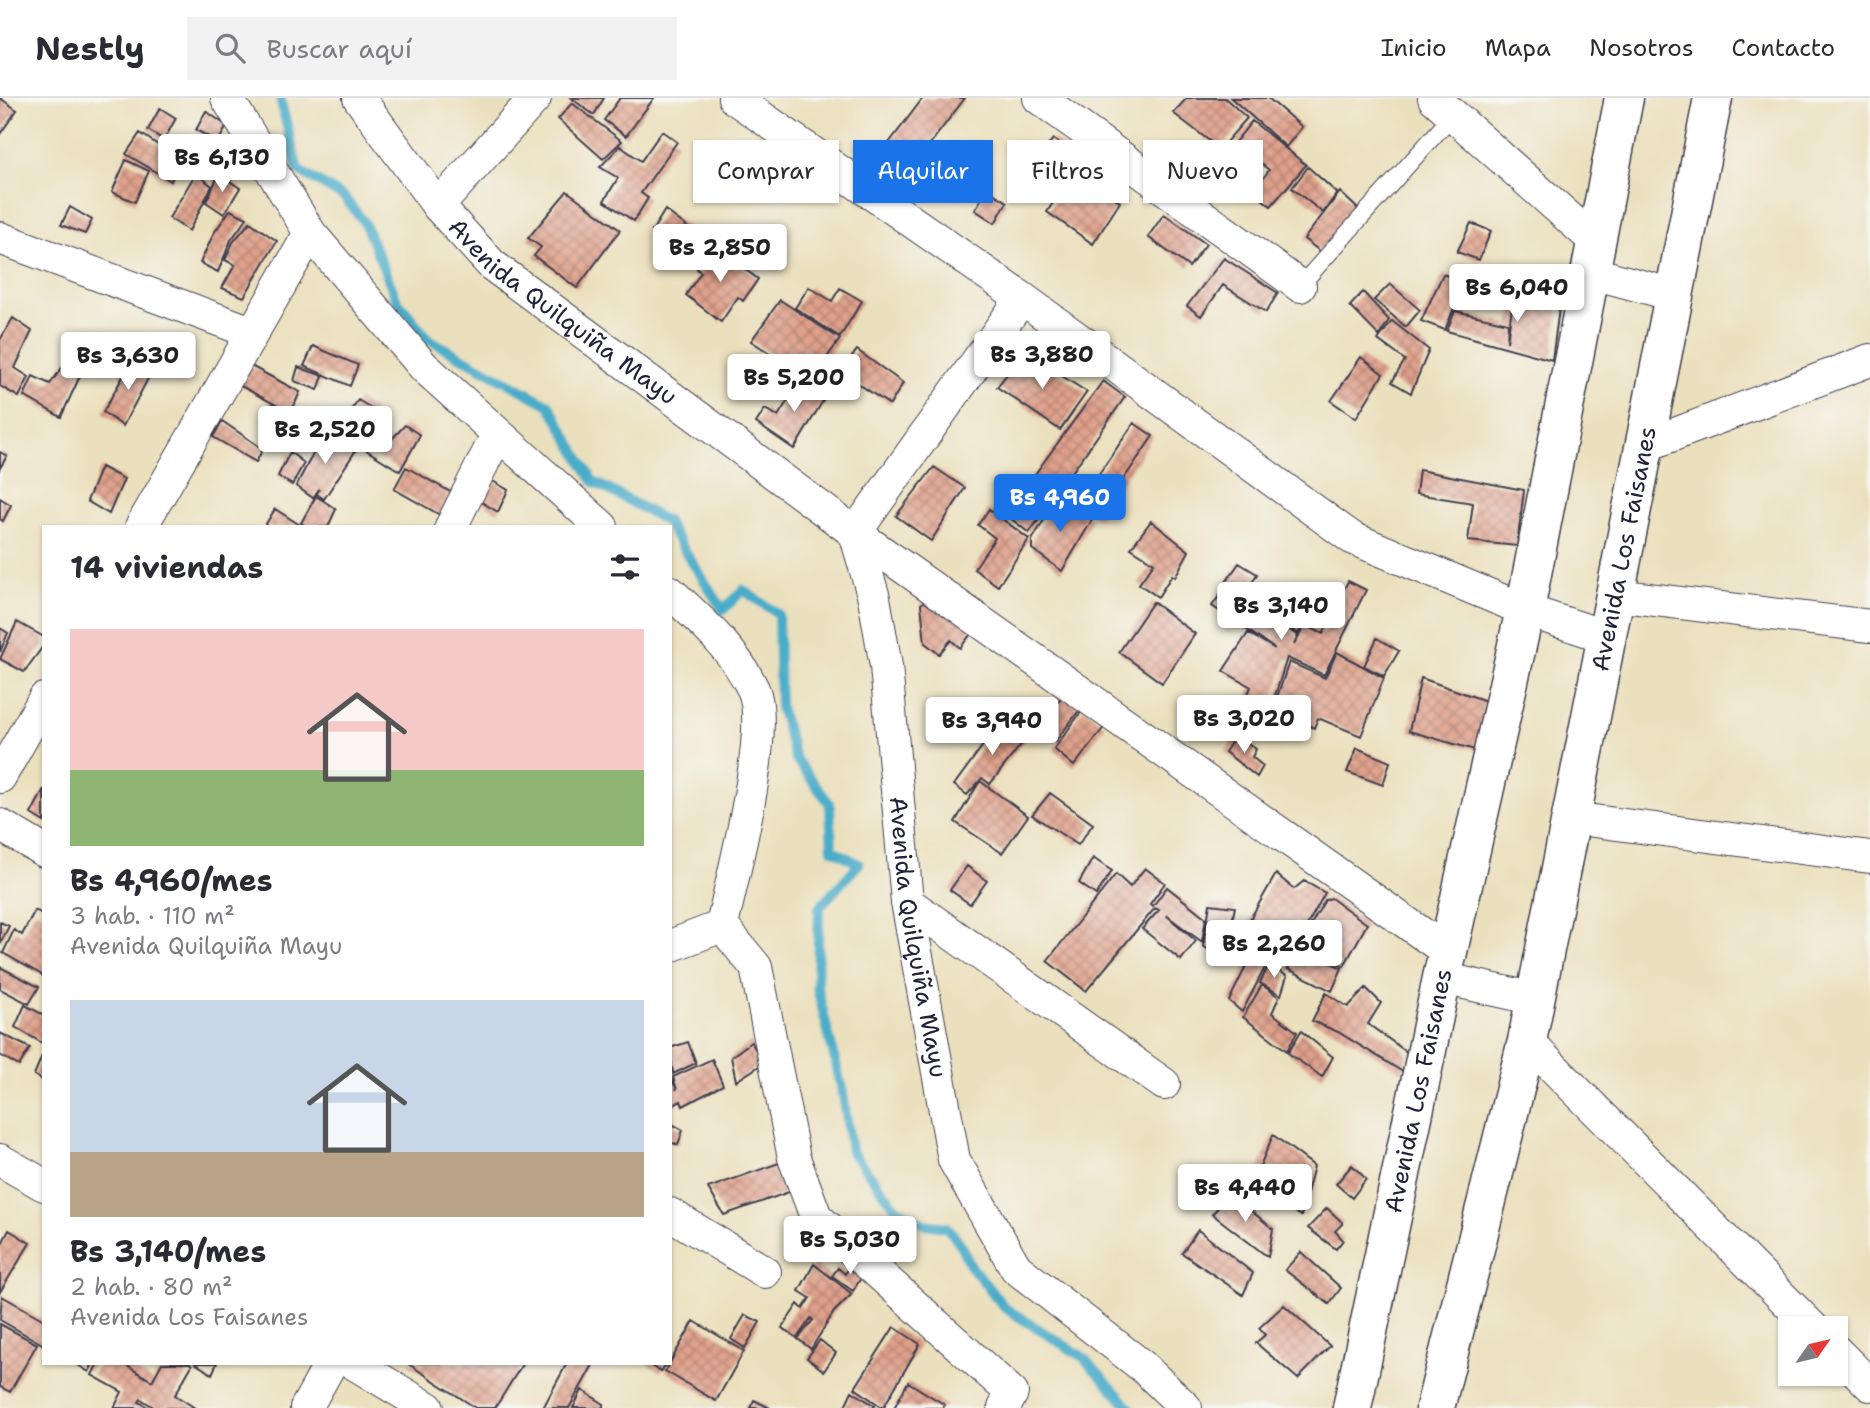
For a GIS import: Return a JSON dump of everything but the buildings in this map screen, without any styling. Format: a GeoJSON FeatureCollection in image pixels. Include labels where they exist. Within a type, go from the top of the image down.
{"type":"FeatureCollection","features":[{"type":"Feature","properties":{"kind":"street"},"geometry":{"type":"LineString","coordinates":[[227,98],[310,233],[424,367],[600,525]]}},
{"type":"Feature","properties":{"kind":"street","name":"Avenida Quilquiña Mayu"},"geometry":{"type":"LineString","coordinates":[[359,98],[438,206],[492,265],[855,533],[874,598],[886,666],[907,902],[954,1160],[1016,1268],[1142,1366],[1186,1408]]}},
{"type":"Feature","properties":{"kind":"street"},"geometry":{"type":"LineString","coordinates":[[438,206],[536,98]]}},
{"type":"Feature","properties":{"kind":"street"},"geometry":{"type":"LineString","coordinates":[[734,98],[1021,298],[1352,538],[1525,610],[1607,637]]}},
{"type":"Feature","properties":{"kind":"street"},"geometry":{"type":"LineString","coordinates":[[1039,98],[1300,286]]}},
{"type":"Feature","properties":{"kind":"street"},"geometry":{"type":"LineString","coordinates":[[1592,257],[1624,98]]}},
{"type":"Feature","properties":{"kind":"street","name":"Avenida Los Faisanes"},"geometry":{"type":"LineString","coordinates":[[1527,1041],[1713,98]]}},
{"type":"Feature","properties":{"kind":"street"},"geometry":{"type":"LineString","coordinates":[[1443,107],[1592,257],[1674,295]]}},
{"type":"Feature","properties":{"kind":"street"},"geometry":{"type":"LineString","coordinates":[[142,525],[310,233]]}},
{"type":"Feature","properties":{"kind":"street"},"geometry":{"type":"LineString","coordinates":[[0,237],[251,332]]}},
{"type":"Feature","properties":{"kind":"street","name":"Avenida Los Faisanes"},"geometry":{"type":"LineString","coordinates":[[1352,1408],[1445,965],[1525,610],[1592,257]]}},
{"type":"Feature","properties":{"kind":"street"},"geometry":{"type":"LineString","coordinates":[[1021,298],[855,533],[1445,965],[1535,999]]}},
{"type":"Feature","properties":{"kind":"street"},"geometry":{"type":"LineString","coordinates":[[1644,446],[1870,360]]}},
{"type":"Feature","properties":{"kind":"street"},"geometry":{"type":"LineString","coordinates":[[452,525],[497,435]]}},
{"type":"Feature","properties":{"kind":"street"},"geometry":{"type":"LineString","coordinates":[[672,594],[730,650],[755,692],[759,750],[722,926]]}},
{"type":"Feature","properties":{"kind":"street"},"geometry":{"type":"LineString","coordinates":[[1615,595],[1870,626]]}},
{"type":"Feature","properties":{"kind":"street"},"geometry":{"type":"LineString","coordinates":[[0,777],[42,703]]}},
{"type":"Feature","properties":{"kind":"street"},"geometry":{"type":"LineString","coordinates":[[1571,818],[1870,857]]}},
{"type":"Feature","properties":{"kind":"street"},"geometry":{"type":"LineString","coordinates":[[0,825],[42,850]]}},
{"type":"Feature","properties":{"kind":"street"},"geometry":{"type":"LineString","coordinates":[[907,902],[1164,1084]]}},
{"type":"Feature","properties":{"kind":"street"},"geometry":{"type":"LineString","coordinates":[[672,945],[722,926]]}},
{"type":"Feature","properties":{"kind":"street"},"geometry":{"type":"LineString","coordinates":[[722,926],[755,967],[794,1158],[816,1217],[1008,1401]]}},
{"type":"Feature","properties":{"kind":"street"},"geometry":{"type":"LineString","coordinates":[[1527,1041],[1801,1316]]}},
{"type":"Feature","properties":{"kind":"street"},"geometry":{"type":"LineString","coordinates":[[1435,1408],[1527,1041]]}},
{"type":"Feature","properties":{"kind":"street"},"geometry":{"type":"LineString","coordinates":[[0,1160],[42,1184]]}},
{"type":"Feature","properties":{"kind":"street"},"geometry":{"type":"LineString","coordinates":[[672,1215],[765,1272]]}},
{"type":"Feature","properties":{"kind":"street"},"geometry":{"type":"LineString","coordinates":[[1848,1363],[1870,1385]]}},
{"type":"Feature","properties":{"kind":"street"},"geometry":{"type":"LineString","coordinates":[[306,1408],[330,1365]]}},
{"type":"Feature","properties":{"kind":"street"},"geometry":{"type":"LineString","coordinates":[[356,1365],[428,1408]]}},
{"type":"Feature","properties":{"kind":"lane"},"geometry":{"type":"LineString","coordinates":[[1300,286],[1443,107]]}},
{"type":"Feature","properties":{"kind":"waterway"},"geometry":{"type":"LineString","coordinates":[[280,98],[298,170],[344,197],[364,222],[397,300],[428,339],[549,405],[593,481],[666,521],[669,525]]}},
{"type":"Feature","properties":{"kind":"waterway"},"geometry":{"type":"LineString","coordinates":[[672,531],[723,610],[743,590],[778,614],[780,707],[795,758],[830,804],[832,849],[859,864],[819,908],[817,987],[843,1093],[851,1151],[896,1208],[924,1224],[946,1227],[958,1240],[970,1265],[1005,1308],[1083,1357],[1130,1408]]}}]}
